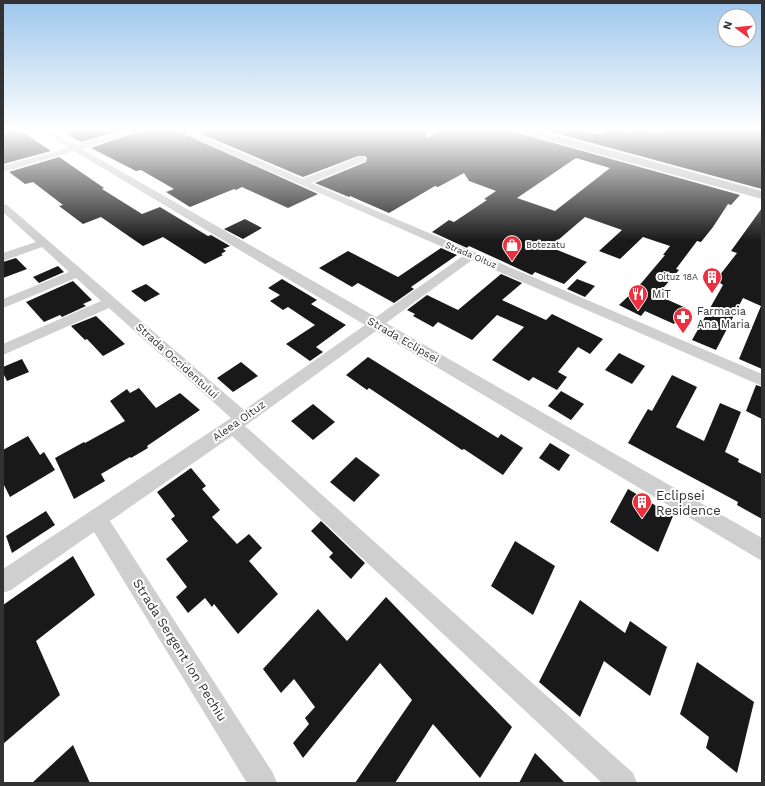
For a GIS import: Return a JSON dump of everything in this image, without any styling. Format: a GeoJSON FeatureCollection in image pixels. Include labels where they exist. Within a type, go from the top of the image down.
{"type":"FeatureCollection","features":[{"type":"Feature","properties":{"kind":"street","name":"Strada Eclipsei"},"geometry":{"type":"LineString","coordinates":[[105,167],[762,550]]}},
{"type":"Feature","properties":{"kind":"street","name":"Strada Oituz"},"geometry":{"type":"LineString","coordinates":[[264,167],[762,380]]}},
{"type":"Feature","properties":{"kind":"street"},"geometry":{"type":"LineString","coordinates":[[302,183],[343,167]]}},
{"type":"Feature","properties":{"kind":"street"},"geometry":{"type":"LineString","coordinates":[[657,167],[762,195]]}},
{"type":"Feature","properties":{"kind":"street","name":"Strada Occidentului"},"geometry":{"type":"LineString","coordinates":[[6,214],[110,302],[623,783]]}},
{"type":"Feature","properties":{"kind":"street"},"geometry":{"type":"LineString","coordinates":[[3,257],[42,243]]}},
{"type":"Feature","properties":{"kind":"street","name":"Aleea Oituz"},"geometry":{"type":"LineString","coordinates":[[3,582],[238,422],[472,255]]}},
{"type":"Feature","properties":{"kind":"street"},"geometry":{"type":"LineString","coordinates":[[3,304],[78,274]]}},
{"type":"Feature","properties":{"kind":"street"},"geometry":{"type":"LineString","coordinates":[[3,350],[110,302]]}},
{"type":"Feature","properties":{"kind":"street","name":"Strada Sergent Ion Pechiu"},"geometry":{"type":"LineString","coordinates":[[97,518],[263,783]]}},
{"type":"Feature","properties":{"kind":"building"},"geometry":{"type":"Polygon","coordinates":[[[27,167],[73,167],[104,188],[102,189],[142,214],[160,207],[208,236],[211,235],[230,246],[223,249],[226,251],[221,254],[223,255],[205,264],[163,237],[143,246],[101,217],[83,224],[59,206],[63,205],[33,182],[25,184],[9,172],[27,167]]]}},
{"type":"Feature","properties":{"kind":"building"},"geometry":{"type":"Polygon","coordinates":[[[128,167],[257,167],[318,194],[288,208],[242,187],[190,207],[166,192],[174,189],[141,170],[136,171],[128,167]]]}},
{"type":"Feature","properties":{"kind":"building"},"geometry":{"type":"Polygon","coordinates":[[[279,167],[330,167],[303,177],[279,167]]]}},
{"type":"Feature","properties":{"kind":"building"},"geometry":{"type":"Polygon","coordinates":[[[355,167],[563,167],[517,198],[555,211],[610,168],[606,167],[639,167],[740,195],[731,205],[728,204],[701,242],[697,241],[676,269],[679,270],[657,295],[686,308],[674,324],[645,311],[641,316],[619,305],[638,287],[665,255],[663,255],[670,246],[643,237],[620,259],[599,251],[622,230],[585,217],[550,247],[587,262],[564,284],[535,272],[532,275],[469,246],[467,248],[432,232],[449,220],[454,222],[487,200],[484,199],[496,191],[469,181],[464,173],[438,187],[435,186],[389,213],[315,183],[355,167]]]}},
{"type":"Feature","properties":{"kind":"building"},"geometry":{"type":"Polygon","coordinates":[[[680,167],[762,167],[762,189],[680,167]]]}},
{"type":"Feature","properties":{"kind":"building"},"geometry":{"type":"Polygon","coordinates":[[[762,208],[762,369],[739,359],[761,306],[743,298],[716,350],[692,340],[723,285],[716,280],[737,253],[731,251],[762,208]]]}},
{"type":"Feature","properties":{"kind":"building"},"geometry":{"type":"Polygon","coordinates":[[[245,219],[262,228],[243,239],[224,229],[245,219]]]}},
{"type":"Feature","properties":{"kind":"building"},"geometry":{"type":"Polygon","coordinates":[[[441,248],[457,255],[411,287],[414,289],[394,303],[358,283],[352,287],[319,268],[348,251],[398,277],[441,248]]]}},
{"type":"Feature","properties":{"kind":"building"},"geometry":{"type":"Polygon","coordinates":[[[16,258],[27,269],[3,278],[3,262],[16,258]]]}},
{"type":"Feature","properties":{"kind":"building"},"geometry":{"type":"Polygon","coordinates":[[[58,266],[64,272],[39,283],[33,277],[58,266]]]}},
{"type":"Feature","properties":{"kind":"building"},"geometry":{"type":"Polygon","coordinates":[[[501,274],[522,283],[502,300],[546,320],[552,314],[603,339],[590,354],[578,347],[558,372],[567,377],[557,390],[533,377],[529,381],[492,360],[524,327],[497,315],[472,340],[438,322],[433,327],[413,316],[415,314],[407,310],[427,295],[458,310],[501,274]]]}},
{"type":"Feature","properties":{"kind":"building"},"geometry":{"type":"Polygon","coordinates":[[[282,279],[317,300],[311,304],[346,325],[316,347],[323,352],[310,361],[286,344],[315,325],[288,307],[283,310],[270,301],[280,295],[268,288],[282,279]]]}},
{"type":"Feature","properties":{"kind":"building"},"geometry":{"type":"Polygon","coordinates":[[[577,279],[595,286],[585,297],[567,289],[577,279]]]}},
{"type":"Feature","properties":{"kind":"building"},"geometry":{"type":"Polygon","coordinates":[[[73,281],[92,300],[83,304],[86,306],[62,317],[60,315],[44,322],[26,302],[73,281]]]}},
{"type":"Feature","properties":{"kind":"building"},"geometry":{"type":"Polygon","coordinates":[[[146,284],[160,294],[145,302],[131,291],[146,284]]]}},
{"type":"Feature","properties":{"kind":"building"},"geometry":{"type":"Polygon","coordinates":[[[96,316],[125,344],[103,356],[87,339],[85,340],[71,326],[96,316]]]}},
{"type":"Feature","properties":{"kind":"building"},"geometry":{"type":"Polygon","coordinates":[[[619,353],[645,366],[632,384],[605,370],[619,353]]]}},
{"type":"Feature","properties":{"kind":"building"},"geometry":{"type":"Polygon","coordinates":[[[368,357],[498,438],[501,434],[523,448],[503,475],[464,449],[462,450],[369,388],[367,390],[346,375],[368,357]]]}},
{"type":"Feature","properties":{"kind":"building"},"geometry":{"type":"Polygon","coordinates":[[[22,359],[29,372],[7,381],[3,373],[3,367],[22,359]]]}},
{"type":"Feature","properties":{"kind":"building"},"geometry":{"type":"Polygon","coordinates":[[[241,362],[258,376],[233,392],[217,378],[241,362]]]}},
{"type":"Feature","properties":{"kind":"building"},"geometry":{"type":"Polygon","coordinates":[[[672,375],[697,387],[676,427],[704,441],[720,403],[741,412],[725,452],[739,459],[738,462],[762,474],[762,519],[737,505],[738,502],[628,443],[648,409],[652,411],[672,375]]]}},
{"type":"Feature","properties":{"kind":"building"},"geometry":{"type":"Polygon","coordinates":[[[756,385],[762,387],[762,419],[746,411],[756,385]]]}},
{"type":"Feature","properties":{"kind":"building"},"geometry":{"type":"Polygon","coordinates":[[[139,388],[156,408],[180,393],[200,410],[147,446],[148,448],[101,474],[105,481],[74,499],[55,458],[125,421],[110,401],[127,389],[130,393],[139,388]]]}},
{"type":"Feature","properties":{"kind":"building"},"geometry":{"type":"Polygon","coordinates":[[[561,391],[584,404],[571,420],[548,406],[561,391]]]}},
{"type":"Feature","properties":{"kind":"building"},"geometry":{"type":"Polygon","coordinates":[[[313,404],[335,422],[313,440],[291,421],[313,404]]]}},
{"type":"Feature","properties":{"kind":"building"},"geometry":{"type":"Polygon","coordinates":[[[28,436],[40,455],[44,452],[55,470],[10,497],[3,483],[3,450],[28,436]]]}},
{"type":"Feature","properties":{"kind":"building"},"geometry":{"type":"Polygon","coordinates":[[[550,443],[570,455],[559,471],[539,458],[550,443]]]}},
{"type":"Feature","properties":{"kind":"building"},"geometry":{"type":"Polygon","coordinates":[[[356,457],[380,475],[354,502],[330,482],[356,457]]]}},
{"type":"Feature","properties":{"kind":"building"},"geometry":{"type":"Polygon","coordinates":[[[191,468],[206,486],[202,489],[220,510],[212,517],[237,544],[249,534],[262,548],[249,561],[278,594],[238,634],[214,604],[212,607],[205,598],[188,613],[176,597],[187,587],[166,559],[188,541],[171,519],[175,516],[157,492],[191,468]]]}},
{"type":"Feature","properties":{"kind":"building","name":"Eclipsei Residence"},"geometry":{"type":"Polygon","coordinates":[[[628,489],[673,516],[658,552],[610,522],[628,489]]]}},
{"type":"Feature","properties":{"kind":"building"},"geometry":{"type":"Polygon","coordinates":[[[46,511],[55,525],[12,553],[6,536],[46,511]]]}},
{"type":"Feature","properties":{"kind":"building"},"geometry":{"type":"Polygon","coordinates":[[[321,521],[365,563],[351,579],[329,557],[333,553],[311,531],[321,521]]]}},
{"type":"Feature","properties":{"kind":"building"},"geometry":{"type":"Polygon","coordinates":[[[515,541],[555,566],[533,615],[491,586],[515,541]]]}},
{"type":"Feature","properties":{"kind":"building"},"geometry":{"type":"Polygon","coordinates":[[[73,556],[95,595],[36,641],[60,695],[3,744],[3,605],[73,556]]]}},
{"type":"Feature","properties":{"kind":"building"},"geometry":{"type":"Polygon","coordinates":[[[386,597],[512,727],[480,778],[433,724],[395,783],[355,783],[412,700],[380,663],[303,758],[293,743],[309,724],[305,718],[315,707],[294,679],[281,693],[263,669],[318,609],[347,641],[386,597]]]}},
{"type":"Feature","properties":{"kind":"building"},"geometry":{"type":"Polygon","coordinates":[[[580,600],[625,633],[630,621],[667,647],[650,696],[604,661],[580,717],[539,682],[580,600]]]}},
{"type":"Feature","properties":{"kind":"building"},"geometry":{"type":"Polygon","coordinates":[[[697,662],[754,702],[737,773],[706,748],[709,737],[680,714],[697,662]]]}},
{"type":"Feature","properties":{"kind":"building"},"geometry":{"type":"Polygon","coordinates":[[[73,745],[90,783],[32,783],[73,745]]]}},
{"type":"Feature","properties":{"kind":"building"},"geometry":{"type":"Polygon","coordinates":[[[535,753],[565,783],[519,783],[535,753]]]}},
{"type":"Feature","properties":{"kind":"place","name":"Botezatu"},"geometry":{"type":"Point","coordinates":[512,262]}},
{"type":"Feature","properties":{"kind":"place","name":"Oituz 18A"},"geometry":{"type":"Point","coordinates":[712,294]}},
{"type":"Feature","properties":{"kind":"place","name":"MiT"},"geometry":{"type":"Point","coordinates":[638,311]}},
{"type":"Feature","properties":{"kind":"place","name":"Farmacia Ana Maria"},"geometry":{"type":"Point","coordinates":[683,334]}},
{"type":"Feature","properties":{"kind":"place","name":"Eclipsei Residence"},"geometry":{"type":"Point","coordinates":[642,519]}}]}
